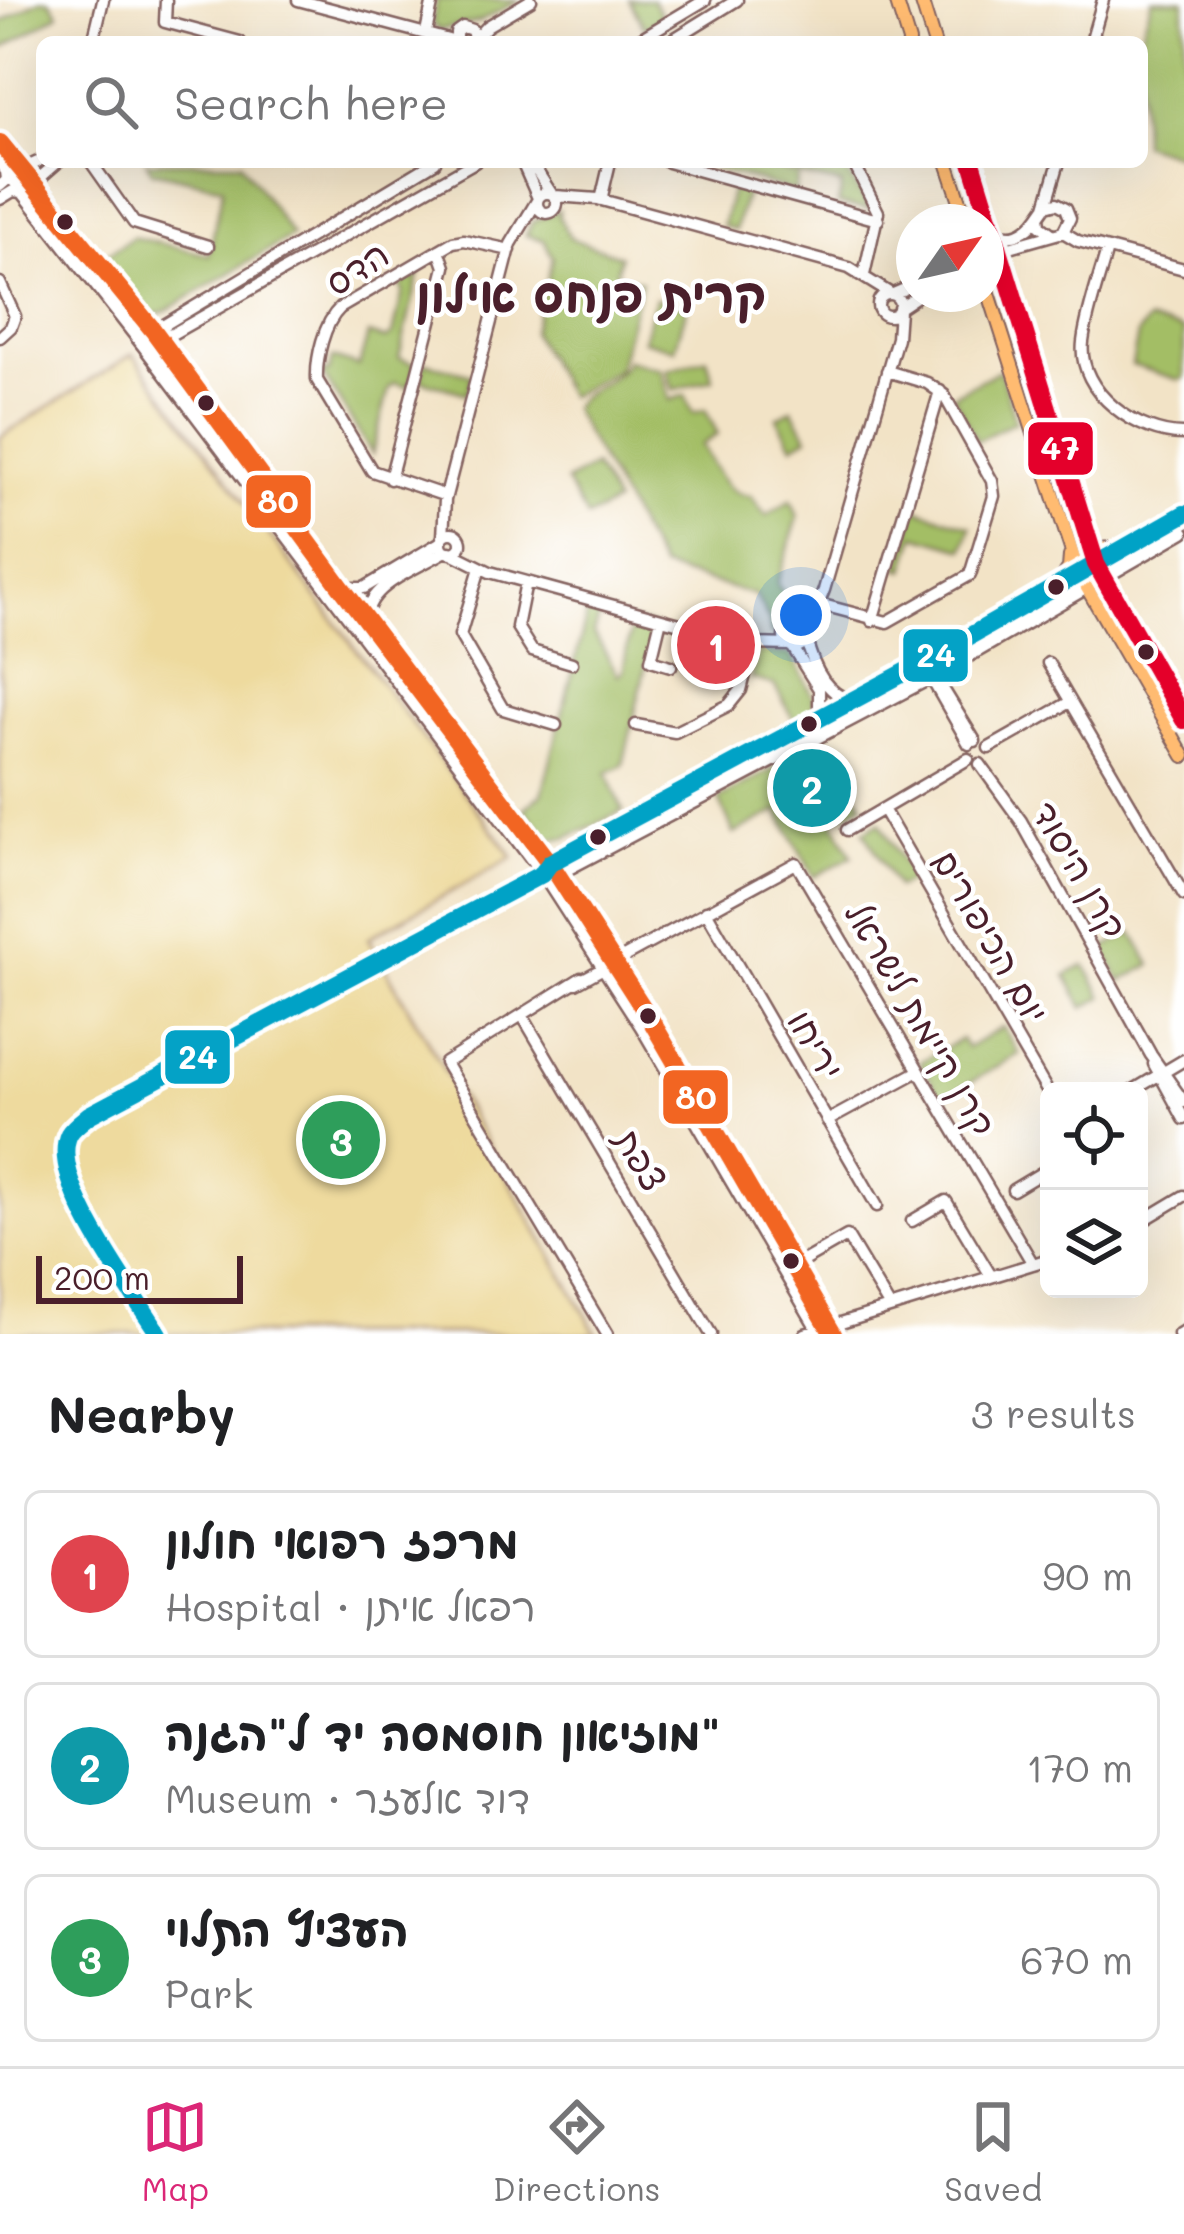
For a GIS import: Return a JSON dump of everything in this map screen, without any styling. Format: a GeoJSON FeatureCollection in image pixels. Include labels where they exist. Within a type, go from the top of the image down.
{"type":"FeatureCollection","features":[{"type":"Feature","properties":{"kind":"main road"},"geometry":{"type":"LineString","coordinates":[[896,0],[907,36]]}},
{"type":"Feature","properties":{"kind":"main road"},"geometry":{"type":"LineString","coordinates":[[921,0],[932,36]]}},
{"type":"Feature","properties":{"kind":"main road"},"geometry":{"type":"LineString","coordinates":[[949,168],[961,204]]}},
{"type":"Feature","properties":{"kind":"main road"},"geometry":{"type":"LineString","coordinates":[[974,168],[985,204]]}},
{"type":"Feature","properties":{"kind":"main road"},"geometry":{"type":"LineString","coordinates":[[1004,278],[1096,564],[1184,720]]}},
{"type":"Feature","properties":{"kind":"main road"},"geometry":{"type":"LineString","coordinates":[[995,312],[1079,574],[1184,756]]}},
{"type":"Feature","properties":{"kind":"main road"},"geometry":{"type":"LineString","coordinates":[[1086,534],[1098,549],[1127,547]]}},
{"type":"Feature","properties":{"kind":"main road"},"geometry":{"type":"LineString","coordinates":[[1054,588],[1070,568],[1070,543]]}},
{"type":"Feature","properties":{"kind":"street"},"geometry":{"type":"LineString","coordinates":[[94,36],[103,0]]}},
{"type":"Feature","properties":{"kind":"street"},"geometry":{"type":"LineString","coordinates":[[166,0],[165,22],[218,36]]}},
{"type":"Feature","properties":{"kind":"street"},"geometry":{"type":"LineString","coordinates":[[298,0],[422,35],[433,0]]}},
{"type":"Feature","properties":{"kind":"street"},"geometry":{"type":"LineString","coordinates":[[466,36],[531,0]]}},
{"type":"Feature","properties":{"kind":"street"},"geometry":{"type":"LineString","coordinates":[[645,36],[705,0]]}},
{"type":"Feature","properties":{"kind":"street"},"geometry":{"type":"LineString","coordinates":[[679,36],[737,0]]}},
{"type":"Feature","properties":{"kind":"street"},"geometry":{"type":"LineString","coordinates":[[1093,36],[1103,0]]}},
{"type":"Feature","properties":{"kind":"street"},"geometry":{"type":"LineString","coordinates":[[0,143],[22,192],[608,963]]}},
{"type":"Feature","properties":{"kind":"street"},"geometry":{"type":"LineString","coordinates":[[0,186],[7,180],[8,167]]}},
{"type":"Feature","properties":{"kind":"street"},"geometry":{"type":"LineString","coordinates":[[8,167],[39,192],[141,314],[559,875],[821,1332],[889,1306],[1040,1262]]}},
{"type":"Feature","properties":{"kind":"street"},"geometry":{"type":"LineString","coordinates":[[39,192],[42,176],[51,168]]}},
{"type":"Feature","properties":{"kind":"street"},"geometry":{"type":"LineString","coordinates":[[95,168],[134,224],[208,246]]}},
{"type":"Feature","properties":{"kind":"street"},"geometry":{"type":"LineString","coordinates":[[143,346],[175,317],[425,168]]}},
{"type":"Feature","properties":{"kind":"street"},"geometry":{"type":"LineString","coordinates":[[157,336],[183,329],[465,168]]}},
{"type":"Feature","properties":{"kind":"street"},"geometry":{"type":"LineString","coordinates":[[528,168],[547,201]]}},
{"type":"Feature","properties":{"kind":"street"},"geometry":{"type":"LineString","coordinates":[[602,200],[609,168]]}},
{"type":"Feature","properties":{"kind":"street"},"geometry":{"type":"LineString","coordinates":[[690,168],[878,220]]}},
{"type":"Feature","properties":{"kind":"street"},"geometry":{"type":"LineString","coordinates":[[856,168],[876,203],[878,220],[865,276]]}},
{"type":"Feature","properties":{"kind":"street"},"geometry":{"type":"LineString","coordinates":[[1057,168],[1040,225],[1107,250],[1184,269]]}},
{"type":"Feature","properties":{"kind":"street"},"geometry":{"type":"LineString","coordinates":[[0,199],[15,190],[22,192]]}},
{"type":"Feature","properties":{"kind":"street"},"geometry":{"type":"LineString","coordinates":[[896,297],[865,276],[602,200],[547,201],[524,223],[510,250],[445,498],[450,543],[480,568],[526,582],[753,644],[800,646],[818,608],[897,338],[899,312]]}},
{"type":"Feature","properties":{"kind":"street"},"geometry":{"type":"LineString","coordinates":[[1004,236],[1032,225],[1047,208],[1066,208],[1070,218],[1057,233],[1004,254]]}},
{"type":"Feature","properties":{"kind":"street","name":"הדס"},"geometry":{"type":"LineString","coordinates":[[445,498],[376,474],[367,465],[321,388],[317,368],[329,322],[337,310],[458,240],[510,250]]}},
{"type":"Feature","properties":{"kind":"street"},"geometry":{"type":"LineString","coordinates":[[390,479],[445,267],[439,250]]}},
{"type":"Feature","properties":{"kind":"street"},"geometry":{"type":"LineString","coordinates":[[1107,250],[1082,346],[1088,368],[1110,405],[1124,416],[1164,432],[1184,434]]}},
{"type":"Feature","properties":{"kind":"street"},"geometry":{"type":"LineString","coordinates":[[865,276],[876,287],[880,307],[897,338]]}},
{"type":"Feature","properties":{"kind":"street"},"geometry":{"type":"LineString","coordinates":[[0,284],[15,316],[0,337]]}},
{"type":"Feature","properties":{"kind":"street"},"geometry":{"type":"LineString","coordinates":[[880,307],[896,292]]}},
{"type":"Feature","properties":{"kind":"street"},"geometry":{"type":"LineString","coordinates":[[880,307],[890,316],[896,311]]}},
{"type":"Feature","properties":{"kind":"street"},"geometry":{"type":"LineString","coordinates":[[141,314],[157,320],[175,317]]}},
{"type":"Feature","properties":{"kind":"street"},"geometry":{"type":"LineString","coordinates":[[177,362],[172,345],[183,329]]}},
{"type":"Feature","properties":{"kind":"street"},"geometry":{"type":"LineString","coordinates":[[753,644],[772,640],[818,608],[872,621],[894,619],[963,582],[973,569],[994,487],[949,400],[940,391],[887,371]]}},
{"type":"Feature","properties":{"kind":"street"},"geometry":{"type":"LineString","coordinates":[[872,621],[940,391]]}},
{"type":"Feature","properties":{"kind":"street"},"geometry":{"type":"LineString","coordinates":[[542,874],[559,875],[934,676],[1182,537],[1184,514]]}},
{"type":"Feature","properties":{"kind":"street"},"geometry":{"type":"LineString","coordinates":[[160,1334],[73,1192],[64,1159],[70,1133],[112,1100],[542,874],[569,852],[926,661],[1184,514]]}},
{"type":"Feature","properties":{"kind":"street"},"geometry":{"type":"LineString","coordinates":[[339,585],[362,589],[450,543]]}},
{"type":"Feature","properties":{"kind":"street"},"geometry":{"type":"LineString","coordinates":[[370,626],[366,610],[376,593],[450,543]]}},
{"type":"Feature","properties":{"kind":"street"},"geometry":{"type":"LineString","coordinates":[[480,568],[460,627],[462,641],[503,709],[556,725]]}},
{"type":"Feature","properties":{"kind":"street"},"geometry":{"type":"LineString","coordinates":[[526,582],[517,623],[523,638],[535,653],[572,663]]}},
{"type":"Feature","properties":{"kind":"street"},"geometry":{"type":"LineString","coordinates":[[661,619],[651,660],[671,666]]}},
{"type":"Feature","properties":{"kind":"street"},"geometry":{"type":"LineString","coordinates":[[790,628],[802,627],[828,687],[852,701]]}},
{"type":"Feature","properties":{"kind":"street"},"geometry":{"type":"LineString","coordinates":[[790,628],[784,637],[819,689],[818,719]]}},
{"type":"Feature","properties":{"kind":"street"},"geometry":{"type":"LineString","coordinates":[[636,725],[675,732],[729,705],[741,689],[753,644]]}},
{"type":"Feature","properties":{"kind":"street"},"geometry":{"type":"LineString","coordinates":[[926,661],[981,758]]}},
{"type":"Feature","properties":{"kind":"street"},"geometry":{"type":"LineString","coordinates":[[1048,663],[1184,895]]}},
{"type":"Feature","properties":{"kind":"street"},"geometry":{"type":"LineString","coordinates":[[847,830],[981,758],[1070,702]]}},
{"type":"Feature","properties":{"kind":"street"},"geometry":{"type":"LineString","coordinates":[[972,743],[981,758]]}},
{"type":"Feature","properties":{"kind":"street","name":"קרן היסוד"},"geometry":{"type":"LineString","coordinates":[[981,758],[1184,1119]]}},
{"type":"Feature","properties":{"kind":"street","name":"יום הכיפורים"},"geometry":{"type":"LineString","coordinates":[[883,809],[1042,1082]]}},
{"type":"Feature","properties":{"kind":"street"},"geometry":{"type":"LineString","coordinates":[[542,852],[569,852]]}},
{"type":"Feature","properties":{"kind":"street","name":"קרן קיימת לישראל"},"geometry":{"type":"LineString","coordinates":[[706,911],[796,863],[1033,1264]]}},
{"type":"Feature","properties":{"kind":"street"},"geometry":{"type":"LineString","coordinates":[[608,1334],[445,1063],[608,963],[706,911]]}},
{"type":"Feature","properties":{"kind":"street","name":"יריחו"},"geometry":{"type":"LineString","coordinates":[[706,911],[877,1206]]}},
{"type":"Feature","properties":{"kind":"street","name":"צפת"},"geometry":{"type":"LineString","coordinates":[[522,1015],[711,1334]]}},
{"type":"Feature","properties":{"kind":"street"},"geometry":{"type":"LineString","coordinates":[[1147,1082],[1184,1060]]}},
{"type":"Feature","properties":{"kind":"street"},"geometry":{"type":"LineString","coordinates":[[827,1121],[917,1072]]}},
{"type":"Feature","properties":{"kind":"street","name":"קרן היסוד"},"geometry":{"type":"LineString","coordinates":[[1161,1074],[1184,1102]]}},
{"type":"Feature","properties":{"kind":"street"},"geometry":{"type":"LineString","coordinates":[[1012,1190],[1040,1174]]}},
{"type":"Feature","properties":{"kind":"street"},"geometry":{"type":"LineString","coordinates":[[1148,1218],[1184,1196]]}},
{"type":"Feature","properties":{"kind":"street"},"geometry":{"type":"LineString","coordinates":[[912,1221],[946,1201],[991,1276]]}},
{"type":"Feature","properties":{"kind":"street"},"geometry":{"type":"LineString","coordinates":[[806,1260],[847,1236],[889,1306]]}},
{"type":"Feature","properties":{"kind":"street"},"geometry":{"type":"LineString","coordinates":[[847,1334],[862,1316]]}},
{"type":"Feature","properties":{"kind":"green space"},"geometry":{"type":"Polygon","coordinates":[[[40,0],[50,0],[59,14],[0,50],[0,23],[40,0]]]}},
{"type":"Feature","properties":{"kind":"green space"},"geometry":{"type":"Polygon","coordinates":[[[437,0],[520,0],[479,22],[439,30],[432,23],[437,0]]]}},
{"type":"Feature","properties":{"kind":"green space"},"geometry":{"type":"Polygon","coordinates":[[[629,0],[653,0],[663,18],[645,28],[629,0]]]}},
{"type":"Feature","properties":{"kind":"green space"},"geometry":{"type":"Polygon","coordinates":[[[1152,0],[1184,0],[1184,157],[1148,146],[1148,36],[1141,36],[1152,0]]]}},
{"type":"Feature","properties":{"kind":"green space"},"geometry":{"type":"Polygon","coordinates":[[[150,168],[245,168],[292,236],[166,311],[145,312],[102,258],[133,237],[209,255],[223,187],[150,168]]]}},
{"type":"Feature","properties":{"kind":"green space"},"geometry":{"type":"Polygon","coordinates":[[[713,168],[774,168],[793,174],[803,168],[845,168],[870,210],[838,204],[842,185],[798,175],[795,192],[713,168]]]}},
{"type":"Feature","properties":{"kind":"green space"},"geometry":{"type":"Polygon","coordinates":[[[733,185],[747,189],[735,230],[722,226],[733,185]]]}},
{"type":"Feature","properties":{"kind":"green space"},"geometry":{"type":"Polygon","coordinates":[[[559,210],[570,238],[620,256],[616,274],[641,281],[618,369],[568,397],[532,332],[553,258],[544,240],[526,235],[532,222],[559,210]]]}},
{"type":"Feature","properties":{"kind":"green space"},"geometry":{"type":"Polygon","coordinates":[[[419,274],[399,358],[416,364],[409,387],[395,383],[389,388],[372,454],[321,371],[329,372],[332,358],[359,366],[368,334],[386,339],[393,334],[403,291],[400,285],[419,274]]]}},
{"type":"Feature","properties":{"kind":"green space"},"geometry":{"type":"Polygon","coordinates":[[[655,298],[687,307],[675,349],[643,340],[655,298]]]}},
{"type":"Feature","properties":{"kind":"green space"},"geometry":{"type":"Polygon","coordinates":[[[1148,321],[1184,330],[1184,378],[1132,365],[1138,334],[1148,321]]]}},
{"type":"Feature","properties":{"kind":"green space"},"geometry":{"type":"Polygon","coordinates":[[[707,358],[713,379],[673,390],[667,370],[707,358]]]}},
{"type":"Feature","properties":{"kind":"green space"},"geometry":{"type":"Polygon","coordinates":[[[627,360],[661,369],[670,400],[685,395],[693,413],[705,410],[718,434],[701,445],[734,491],[751,496],[766,516],[791,500],[798,517],[777,584],[798,616],[781,623],[771,634],[755,595],[661,568],[572,409],[627,360]]]}},
{"type":"Feature","properties":{"kind":"green space"},"geometry":{"type":"Polygon","coordinates":[[[425,362],[472,375],[467,394],[420,380],[425,362]]]}},
{"type":"Feature","properties":{"kind":"green space"},"geometry":{"type":"Polygon","coordinates":[[[1000,370],[1015,421],[977,441],[953,395],[1000,370]]]}},
{"type":"Feature","properties":{"kind":"green space"},"geometry":{"type":"Polygon","coordinates":[[[792,409],[808,437],[793,446],[777,418],[792,409]]]}},
{"type":"Feature","properties":{"kind":"green space"},"geometry":{"type":"Polygon","coordinates":[[[594,466],[615,503],[587,518],[566,482],[594,466]]]}},
{"type":"Feature","properties":{"kind":"green space"},"geometry":{"type":"Polygon","coordinates":[[[916,509],[971,526],[964,549],[916,535],[905,570],[898,568],[916,509]]]}},
{"type":"Feature","properties":{"kind":"green space"},"geometry":{"type":"Polygon","coordinates":[[[588,610],[600,614],[594,633],[618,675],[623,671],[632,621],[655,626],[623,765],[607,773],[623,811],[566,838],[549,839],[524,809],[542,794],[588,610]]]}},
{"type":"Feature","properties":{"kind":"green space"},"geometry":{"type":"Polygon","coordinates":[[[758,652],[791,655],[814,697],[813,711],[795,721],[774,685],[751,678],[758,652]]]}},
{"type":"Feature","properties":{"kind":"green space"},"geometry":{"type":"Polygon","coordinates":[[[827,739],[863,804],[833,820],[852,856],[814,877],[778,811],[734,834],[719,799],[827,739]]]}},
{"type":"Feature","properties":{"kind":"green space"},"geometry":{"type":"Polygon","coordinates":[[[880,822],[912,879],[897,888],[864,831],[880,822]]]}},
{"type":"Feature","properties":{"kind":"green space"},"geometry":{"type":"Polygon","coordinates":[[[1133,933],[1151,965],[1121,981],[1103,949],[1133,933]]]}},
{"type":"Feature","properties":{"kind":"green space"},"geometry":{"type":"Polygon","coordinates":[[[1085,965],[1103,997],[1084,1008],[1066,975],[1085,965]]]}},
{"type":"Feature","properties":{"kind":"green space"},"geometry":{"type":"Polygon","coordinates":[[[1003,1027],[1019,1054],[942,1099],[920,1062],[961,1039],[967,1048],[1003,1027]]]}},
{"type":"Feature","properties":{"kind":"sand"},"geometry":{"type":"Polygon","coordinates":[[[133,354],[513,857],[368,938],[597,1334],[0,1334],[0,437],[133,354]]]}},
{"type":"Feature","properties":{"kind":"transit line","name":"80"},"geometry":{"type":"LineString","coordinates":[[0,143],[153,330],[550,863],[652,1022],[833,1334]]}},
{"type":"Feature","properties":{"kind":"transit line","name":"47"},"geometry":{"type":"LineString","coordinates":[[974,168],[1096,564],[1184,720]]}},
{"type":"Feature","properties":{"kind":"transit line","name":"24"},"geometry":{"type":"LineString","coordinates":[[159,1334],[96,1236],[70,1179],[69,1134],[89,1115],[542,874],[550,863],[926,661],[1184,514]]}},
{"type":"Feature","properties":{"kind":"place","name":"מרכז רפואי חולון"},"geometry":{"type":"Point","coordinates":[716,645]}},
{"type":"Feature","properties":{"kind":"place","name":"מוזיאון חוסמסה יד ל\"הגנה\""},"geometry":{"type":"Point","coordinates":[812,788]}},
{"type":"Feature","properties":{"kind":"place","name":"העציץ התלוי"},"geometry":{"type":"Point","coordinates":[341,1140]}},
{"type":"Feature","properties":{"kind":"district","name":"קרית פנחס אילון"},"geometry":{"type":"Point","coordinates":[591,293]}}]}
